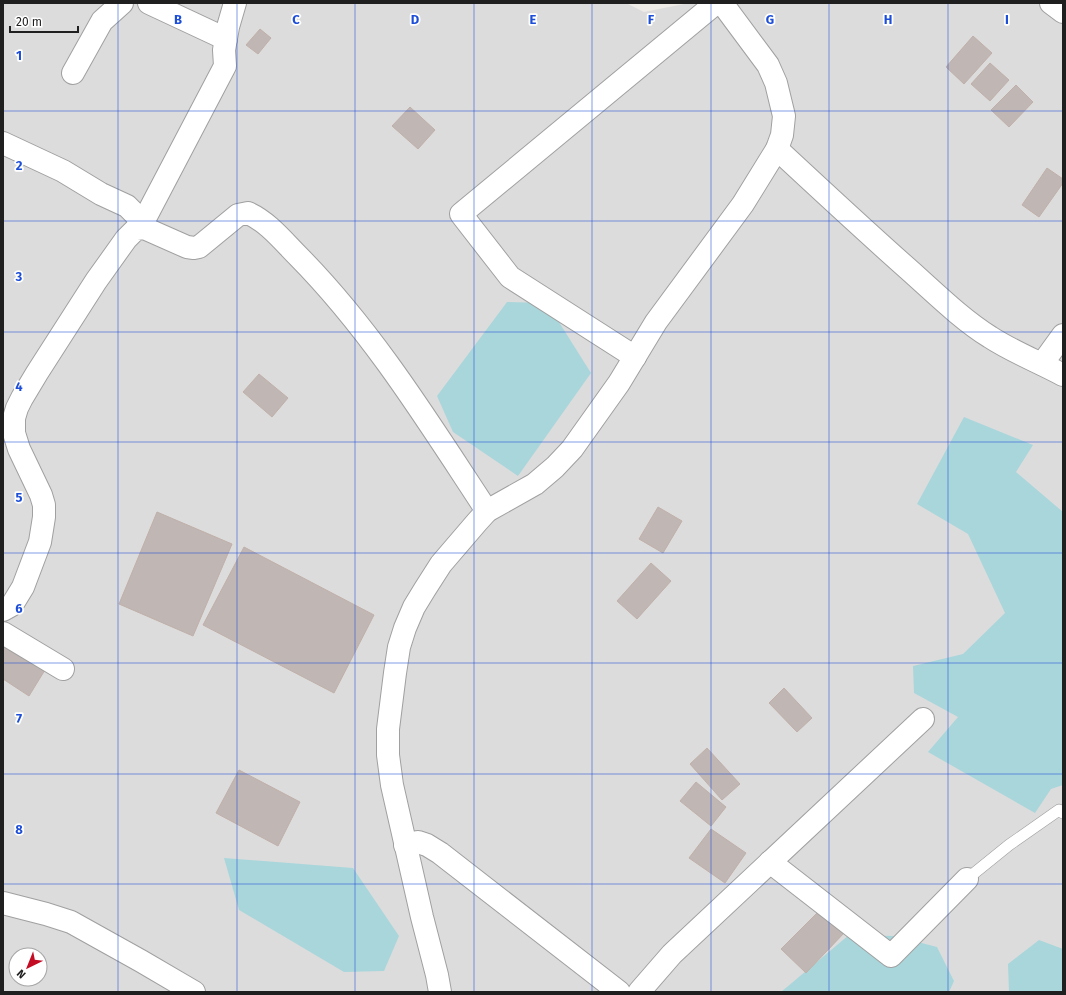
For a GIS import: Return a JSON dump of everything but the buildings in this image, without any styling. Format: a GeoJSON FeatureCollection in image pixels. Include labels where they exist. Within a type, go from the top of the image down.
{"type":"FeatureCollection","features":[{"type":"Feature","properties":{"kind":"street"},"geometry":{"type":"LineString","coordinates":[[73,73],[102,20],[122,3]]}},
{"type":"Feature","properties":{"kind":"street"},"geometry":{"type":"LineString","coordinates":[[149,3],[226,39]]}},
{"type":"Feature","properties":{"kind":"street"},"geometry":{"type":"LineString","coordinates":[[140,228],[226,66],[224,50],[228,27],[235,3]]}},
{"type":"Feature","properties":{"kind":"street"},"geometry":{"type":"LineString","coordinates":[[635,357],[510,277],[461,214],[716,3]]}},
{"type":"Feature","properties":{"kind":"street"},"geometry":{"type":"LineString","coordinates":[[440,992],[392,785],[388,748],[388,729],[394,673],[399,647],[414,607],[437,570],[462,539],[487,511],[535,484],[554,468],[572,449],[619,383],[656,322],[742,204],[777,149],[782,135],[784,116],[776,83],[768,65],[722,3]]}},
{"type":"Feature","properties":{"kind":"street"},"geometry":{"type":"LineString","coordinates":[[1052,3],[1063,12]]}},
{"type":"Feature","properties":{"kind":"street"},"geometry":{"type":"LineString","coordinates":[[3,143],[63,171],[101,194],[128,206],[138,217],[140,228]]}},
{"type":"Feature","properties":{"kind":"street"},"geometry":{"type":"LineString","coordinates":[[777,149],[970,323],[991,338],[1016,352],[1063,375]]}},
{"type":"Feature","properties":{"kind":"street"},"geometry":{"type":"LineString","coordinates":[[3,610],[12,605],[23,587],[40,542],[44,517],[44,505],[19,449],[14,433],[14,418],[22,398],[96,281],[132,232],[140,228],[144,228],[187,247],[194,248],[199,247],[238,215],[248,213],[274,232],[312,270],[344,307],[386,362],[414,400],[487,511]]}},
{"type":"Feature","properties":{"kind":"street"},"geometry":{"type":"LineString","coordinates":[[1042,364],[1063,335]]}},
{"type":"Feature","properties":{"kind":"street"},"geometry":{"type":"LineString","coordinates":[[3,633],[63,669]]}},
{"type":"Feature","properties":{"kind":"street"},"geometry":{"type":"LineString","coordinates":[[639,992],[672,954],[923,719]]}},
{"type":"Feature","properties":{"kind":"street"},"geometry":{"type":"LineString","coordinates":[[405,845],[418,842],[440,853],[619,992]]}},
{"type":"Feature","properties":{"kind":"street"},"geometry":{"type":"LineString","coordinates":[[770,862],[891,956],[967,879]]}},
{"type":"Feature","properties":{"kind":"street"},"geometry":{"type":"LineString","coordinates":[[3,903],[71,922],[142,961],[194,992]]}},
{"type":"Feature","properties":{"kind":"lane"},"geometry":{"type":"LineString","coordinates":[[967,879],[1009,846],[1059,810],[1063,813]]}},
{"type":"Feature","properties":{"kind":"shaded area"},"geometry":{"type":"Polygon","coordinates":[[[3,3],[626,3],[644,12],[689,3],[1063,3],[1063,992],[3,992],[3,3]]]}},
{"type":"Feature","properties":{"kind":"water"},"geometry":{"type":"Polygon","coordinates":[[[507,302],[547,303],[591,373],[518,476],[453,432],[437,396],[507,302]]]}},
{"type":"Feature","properties":{"kind":"water"},"geometry":{"type":"Polygon","coordinates":[[[964,417],[1033,445],[1016,472],[1063,512],[1063,785],[1051,789],[1035,813],[928,752],[958,717],[914,693],[913,666],[963,654],[1005,613],[968,534],[917,504],[964,417]]]}},
{"type":"Feature","properties":{"kind":"water"},"geometry":{"type":"Polygon","coordinates":[[[224,858],[353,868],[399,936],[384,971],[344,972],[239,910],[224,858]]]}},
{"type":"Feature","properties":{"kind":"water"},"geometry":{"type":"Polygon","coordinates":[[[849,935],[895,936],[937,947],[954,981],[949,992],[781,992],[849,935]]]}},
{"type":"Feature","properties":{"kind":"water"},"geometry":{"type":"Polygon","coordinates":[[[1039,940],[1063,949],[1063,992],[1009,992],[1008,964],[1039,940]]]}}]}
